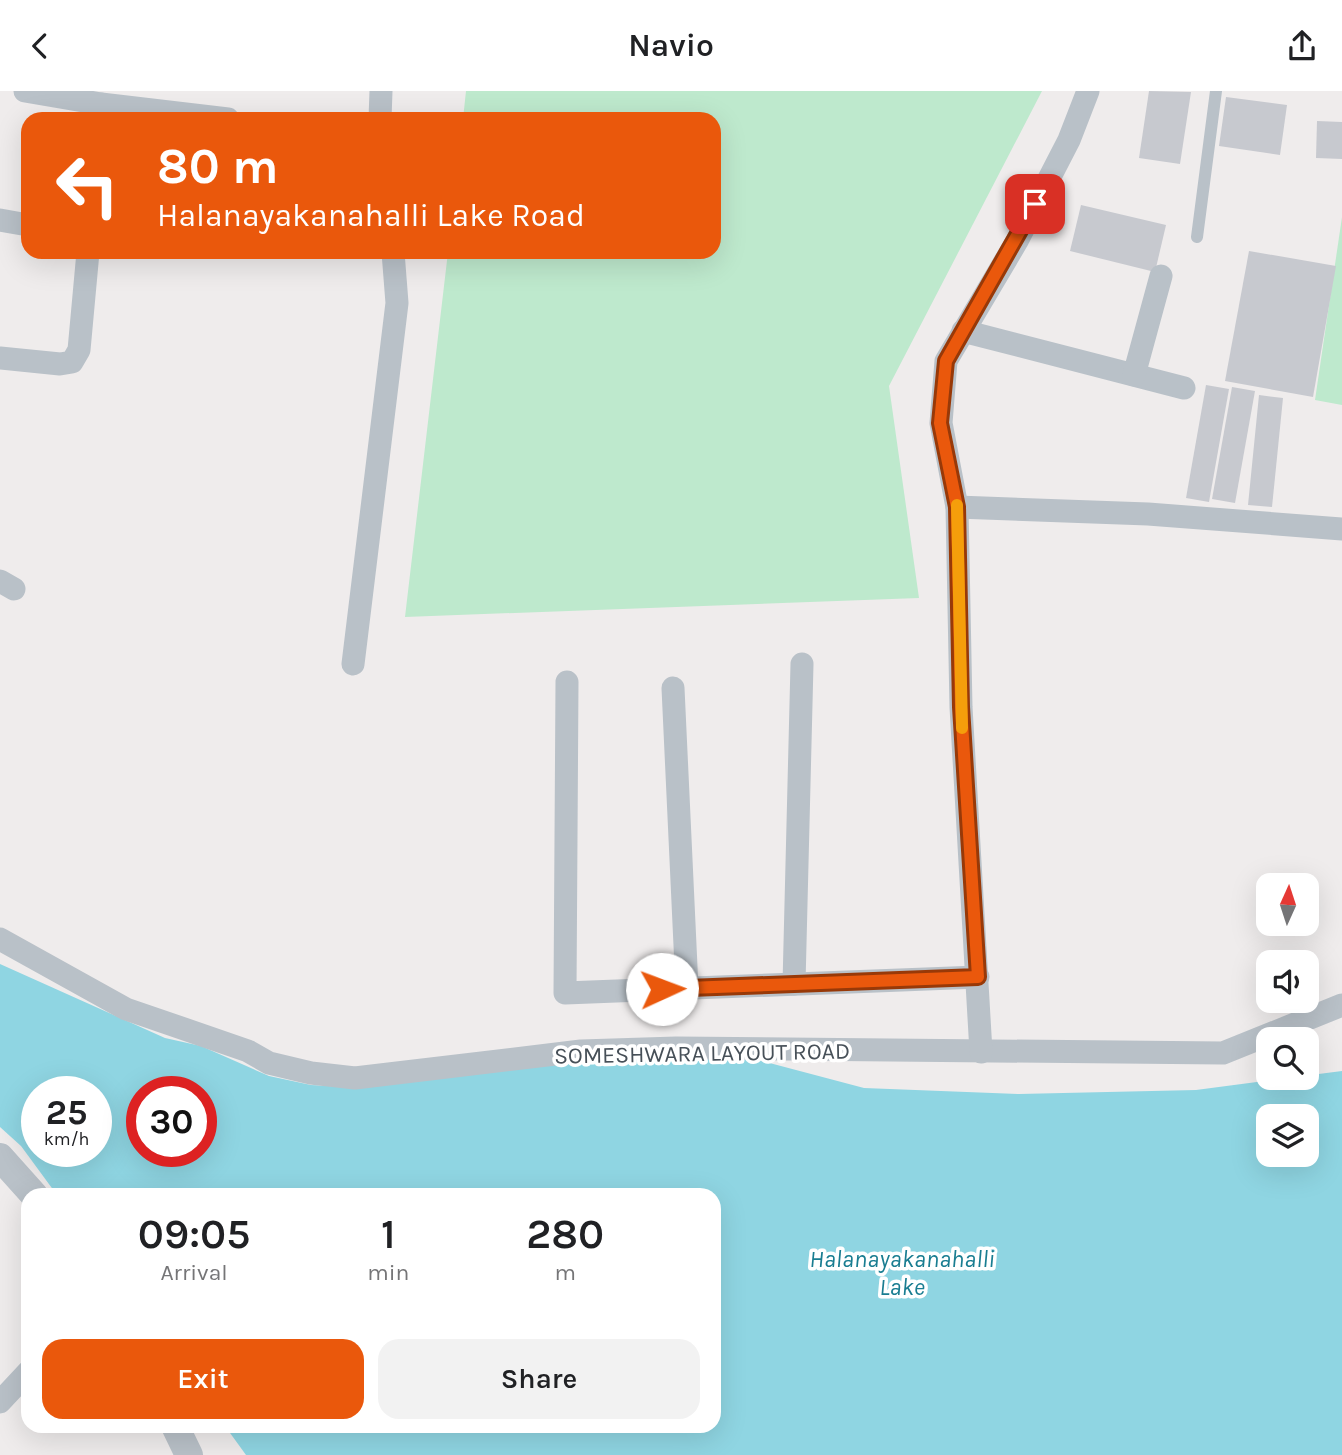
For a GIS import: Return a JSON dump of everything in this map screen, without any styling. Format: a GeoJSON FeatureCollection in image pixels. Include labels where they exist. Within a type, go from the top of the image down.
{"type":"FeatureCollection","features":[{"type":"Feature","properties":{"kind":"street"},"geometry":{"type":"LineString","coordinates":[[26,91],[100,111]]}},
{"type":"Feature","properties":{"kind":"street"},"geometry":{"type":"LineString","coordinates":[[380,112],[381,91]]}},
{"type":"Feature","properties":{"kind":"street"},"geometry":{"type":"LineString","coordinates":[[981,1052],[961,707],[957,507],[940,423],[946,361],[1017,240],[1069,140],[1088,91]]}},
{"type":"Feature","properties":{"kind":"street"},"geometry":{"type":"LineString","coordinates":[[0,220],[21,224]]}},
{"type":"Feature","properties":{"kind":"street"},"geometry":{"type":"LineString","coordinates":[[0,358],[60,364],[72,362],[79,350],[87,259]]}},
{"type":"Feature","properties":{"kind":"street"},"geometry":{"type":"LineString","coordinates":[[353,664],[397,303],[394,259]]}},
{"type":"Feature","properties":{"kind":"street"},"geometry":{"type":"LineString","coordinates":[[1134,375],[1161,276]]}},
{"type":"Feature","properties":{"kind":"street"},"geometry":{"type":"LineString","coordinates":[[963,331],[1184,388]]}},
{"type":"Feature","properties":{"kind":"street"},"geometry":{"type":"LineString","coordinates":[[957,507],[1147,514],[1342,529]]}},
{"type":"Feature","properties":{"kind":"street"},"geometry":{"type":"LineString","coordinates":[[794,984],[802,664]]}},
{"type":"Feature","properties":{"kind":"street"},"geometry":{"type":"LineString","coordinates":[[568,682],[565,992],[978,977]]}},
{"type":"Feature","properties":{"kind":"street"},"geometry":{"type":"LineString","coordinates":[[673,688],[687,988]]}},
{"type":"Feature","properties":{"kind":"street","name":"SOMESHWARA LAYOUT ROAD"},"geometry":{"type":"LineString","coordinates":[[0,939],[126,1009],[248,1051],[269,1063],[311,1073],[355,1077],[581,1051],[768,1047],[981,1052],[1223,1053],[1342,1005]]}},
{"type":"Feature","properties":{"kind":"street"},"geometry":{"type":"LineString","coordinates":[[0,1157],[28,1188]]}},
{"type":"Feature","properties":{"kind":"street"},"geometry":{"type":"LineString","coordinates":[[0,1402],[21,1380]]}},
{"type":"Feature","properties":{"kind":"street"},"geometry":{"type":"LineString","coordinates":[[178,1433],[189,1455]]}},
{"type":"Feature","properties":{"kind":"lane"},"geometry":{"type":"LineString","coordinates":[[1197,237],[1216,91]]}},
{"type":"Feature","properties":{"kind":"green space"},"geometry":{"type":"Polygon","coordinates":[[[466,91],[1042,91],[889,386],[919,598],[405,617],[447,259],[721,259],[721,112],[464,112],[466,91]]]}},
{"type":"Feature","properties":{"kind":"green space"},"geometry":{"type":"Polygon","coordinates":[[[1342,217],[1342,405],[1315,400],[1342,217]]]}},
{"type":"Feature","properties":{"kind":"water","name":"Halanayakanahalli Lake"},"geometry":{"type":"Polygon","coordinates":[[[0,964],[165,1038],[201,1046],[269,1076],[311,1085],[346,1087],[521,1067],[639,1058],[754,1059],[864,1088],[1019,1094],[1196,1090],[1256,1082],[1256,1090],[1319,1090],[1319,1074],[1342,1071],[1342,1455],[246,1455],[230,1433],[721,1433],[721,1188],[52,1188],[36,1167],[112,1167],[112,1076],[21,1076],[21,1146],[0,1127],[0,964]]]}},
{"type":"Feature","properties":{"kind":"building"},"geometry":{"type":"Polygon","coordinates":[[[1149,91],[1191,92],[1180,164],[1139,158],[1149,91]]]}},
{"type":"Feature","properties":{"kind":"building"},"geometry":{"type":"Polygon","coordinates":[[[1226,97],[1287,105],[1280,155],[1219,146],[1226,97]]]}},
{"type":"Feature","properties":{"kind":"building"},"geometry":{"type":"Polygon","coordinates":[[[1317,121],[1342,122],[1342,159],[1316,158],[1317,121]]]}},
{"type":"Feature","properties":{"kind":"building"},"geometry":{"type":"Polygon","coordinates":[[[1081,205],[1166,225],[1155,272],[1070,251],[1081,205]]]}},
{"type":"Feature","properties":{"kind":"building"},"geometry":{"type":"Polygon","coordinates":[[[1249,251],[1336,266],[1313,397],[1225,381],[1249,251]]]}},
{"type":"Feature","properties":{"kind":"building"},"geometry":{"type":"Polygon","coordinates":[[[1206,385],[1229,389],[1209,502],[1186,498],[1206,385]]]}},
{"type":"Feature","properties":{"kind":"building"},"geometry":{"type":"Polygon","coordinates":[[[1232,387],[1255,391],[1235,503],[1212,499],[1232,387]]]}},
{"type":"Feature","properties":{"kind":"building"},"geometry":{"type":"Polygon","coordinates":[[[1259,395],[1283,398],[1272,507],[1248,505],[1259,395]]]}},
{"type":"Feature","properties":{"kind":"slow traffic"},"geometry":{"type":"LineString","coordinates":[[957,505],[962,728]]}},
{"type":"Feature","properties":{"kind":"route"},"geometry":{"type":"LineString","coordinates":[[662,989],[978,977],[961,707],[957,507],[940,423],[946,361],[1035,204]]}}]}
